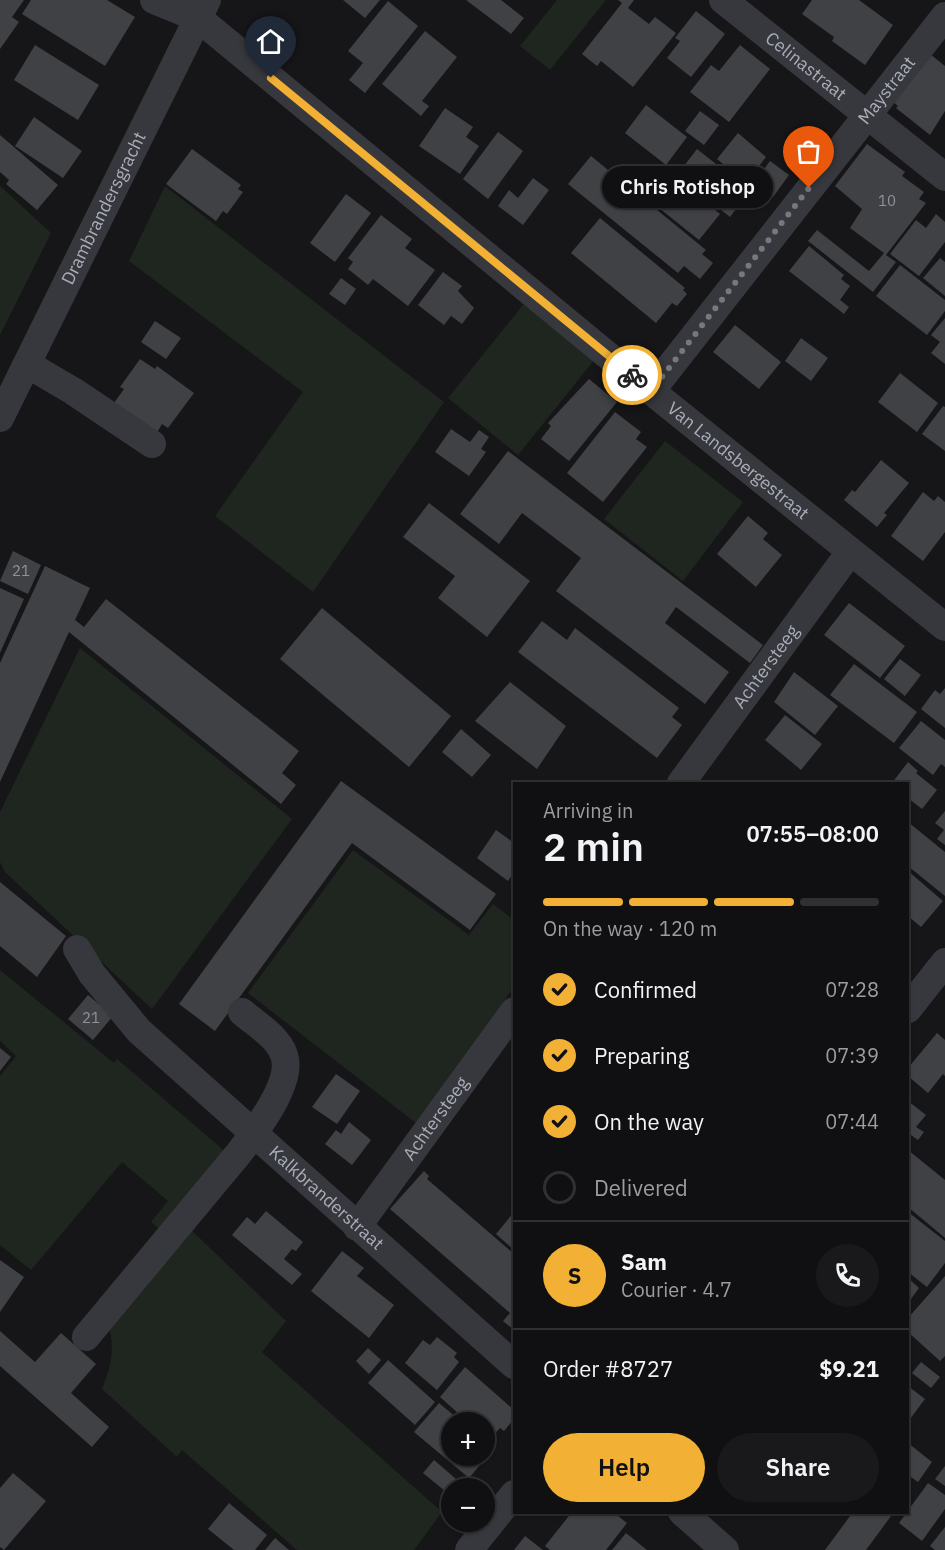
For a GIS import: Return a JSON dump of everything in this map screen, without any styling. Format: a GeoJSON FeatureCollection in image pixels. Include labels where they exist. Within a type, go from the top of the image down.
{"type":"FeatureCollection","features":[{"type":"Feature","properties":{"kind":"street","name":"Van Landsbergestraat"},"geometry":{"type":"LineString","coordinates":[[154,0],[203,9],[651,391],[945,627]]}},
{"type":"Feature","properties":{"kind":"street","name":"Celinastraat"},"geometry":{"type":"LineString","coordinates":[[723,0],[945,177]]}},
{"type":"Feature","properties":{"kind":"street","name":"Drambrandersgracht"},"geometry":{"type":"LineString","coordinates":[[0,418],[203,9]]}},
{"type":"Feature","properties":{"kind":"street","name":"Maystraat"},"geometry":{"type":"LineString","coordinates":[[651,391],[945,16]]}},
{"type":"Feature","properties":{"kind":"street"},"geometry":{"type":"LineString","coordinates":[[27,364],[73,391],[152,444]]}},
{"type":"Feature","properties":{"kind":"street","name":"Achtersteeg"},"geometry":{"type":"LineString","coordinates":[[682,782],[850,552]]}},
{"type":"Feature","properties":{"kind":"street","name":"Kalkbranderstraat"},"geometry":{"type":"LineString","coordinates":[[77,949],[92,974],[139,1031],[513,1364]]}},
{"type":"Feature","properties":{"kind":"street"},"geometry":{"type":"LineString","coordinates":[[909,1008],[945,962]]}},
{"type":"Feature","properties":{"kind":"street"},"geometry":{"type":"LineString","coordinates":[[86,1337],[254,1134],[286,1076],[284,1055],[276,1041],[242,1012]]}},
{"type":"Feature","properties":{"kind":"street","name":"Achtersteeg"},"geometry":{"type":"LineString","coordinates":[[357,1227],[513,1012]]}},
{"type":"Feature","properties":{"kind":"street"},"geometry":{"type":"LineString","coordinates":[[469,1550],[513,1495]]}},
{"type":"Feature","properties":{"kind":"street"},"geometry":{"type":"LineString","coordinates":[[684,1514],[725,1550]]}},
{"type":"Feature","properties":{"kind":"shaded area"},"geometry":{"type":"Polygon","coordinates":[[[557,0],[606,0],[550,70],[520,46],[557,0]]]}},
{"type":"Feature","properties":{"kind":"shaded area"},"geometry":{"type":"Polygon","coordinates":[[[0,186],[51,233],[0,335],[0,186]]]}},
{"type":"Feature","properties":{"kind":"shaded area"},"geometry":{"type":"Polygon","coordinates":[[[165,186],[444,402],[313,592],[215,516],[303,392],[129,261],[165,186]]]}},
{"type":"Feature","properties":{"kind":"shaded area"},"geometry":{"type":"Polygon","coordinates":[[[526,301],[595,359],[518,455],[448,398],[526,301]]]}},
{"type":"Feature","properties":{"kind":"shaded area"},"geometry":{"type":"Polygon","coordinates":[[[665,441],[743,502],[683,581],[604,519],[665,441]]]}},
{"type":"Feature","properties":{"kind":"shaded area"},"geometry":{"type":"Polygon","coordinates":[[[80,648],[292,819],[152,1009],[5,872],[0,862],[0,812],[80,648]]]}},
{"type":"Feature","properties":{"kind":"shaded area"},"geometry":{"type":"Polygon","coordinates":[[[353,850],[469,935],[493,904],[513,919],[513,988],[416,1123],[248,993],[353,850]]]}},
{"type":"Feature","properties":{"kind":"shaded area"},"geometry":{"type":"Polygon","coordinates":[[[0,970],[114,1063],[117,1059],[227,1153],[164,1233],[151,1222],[168,1201],[122,1162],[31,1270],[0,1245],[0,1076],[16,1056],[0,1041],[0,970]]]}},
{"type":"Feature","properties":{"kind":"shaded area"},"geometry":{"type":"Polygon","coordinates":[[[186,1225],[286,1321],[262,1352],[441,1513],[414,1550],[297,1550],[182,1450],[177,1457],[102,1389],[112,1354],[107,1318],[186,1225]]]}},
{"type":"Feature","properties":{"kind":"building"},"geometry":{"type":"Polygon","coordinates":[[[0,0],[24,0],[12,17],[19,22],[0,49],[0,0]]]}},
{"type":"Feature","properties":{"kind":"building"},"geometry":{"type":"Polygon","coordinates":[[[31,0],[107,0],[135,17],[105,66],[22,14],[31,0]]]}},
{"type":"Feature","properties":{"kind":"building"},"geometry":{"type":"Polygon","coordinates":[[[343,0],[380,0],[365,18],[343,0]]]}},
{"type":"Feature","properties":{"kind":"building"},"geometry":{"type":"Polygon","coordinates":[[[466,0],[501,0],[524,18],[511,34],[466,0]]]}},
{"type":"Feature","properties":{"kind":"building"},"geometry":{"type":"Polygon","coordinates":[[[618,0],[634,0],[628,8],[649,24],[655,17],[676,33],[633,87],[601,61],[597,66],[582,54],[622,3],[618,0]]]}},
{"type":"Feature","properties":{"kind":"building"},"geometry":{"type":"Polygon","coordinates":[[[812,0],[859,0],[893,25],[865,65],[832,41],[834,37],[802,14],[812,0]]]}},
{"type":"Feature","properties":{"kind":"building"},"geometry":{"type":"Polygon","coordinates":[[[388,1],[418,26],[365,93],[349,80],[363,63],[348,51],[388,1]]]}},
{"type":"Feature","properties":{"kind":"building"},"geometry":{"type":"Polygon","coordinates":[[[696,11],[725,34],[691,77],[667,58],[680,41],[675,38],[696,11]]]}},
{"type":"Feature","properties":{"kind":"building"},"geometry":{"type":"Polygon","coordinates":[[[425,31],[457,57],[422,101],[429,106],[421,116],[382,84],[425,31]]]}},
{"type":"Feature","properties":{"kind":"building"},"geometry":{"type":"Polygon","coordinates":[[[35,45],[99,85],[78,120],[14,80],[35,45]]]}},
{"type":"Feature","properties":{"kind":"building"},"geometry":{"type":"Polygon","coordinates":[[[740,45],[770,69],[729,122],[690,92],[711,65],[719,71],[740,45]]]}},
{"type":"Feature","properties":{"kind":"building"},"geometry":{"type":"Polygon","coordinates":[[[930,54],[945,66],[945,111],[930,135],[896,108],[898,106],[893,102],[930,54]]]}},
{"type":"Feature","properties":{"kind":"building"},"geometry":{"type":"Polygon","coordinates":[[[646,105],[687,137],[666,165],[625,133],[646,105]]]}},
{"type":"Feature","properties":{"kind":"building"},"geometry":{"type":"Polygon","coordinates":[[[445,108],[473,127],[466,137],[479,146],[460,174],[419,146],[445,108]]]}},
{"type":"Feature","properties":{"kind":"building"},"geometry":{"type":"Polygon","coordinates":[[[700,111],[719,125],[704,145],[685,131],[700,111]]]}},
{"type":"Feature","properties":{"kind":"building"},"geometry":{"type":"Polygon","coordinates":[[[34,117],[82,151],[63,178],[15,146],[34,117]]]}},
{"type":"Feature","properties":{"kind":"building"},"geometry":{"type":"Polygon","coordinates":[[[498,132],[523,151],[488,199],[463,179],[498,132]]]}},
{"type":"Feature","properties":{"kind":"building"},"geometry":{"type":"Polygon","coordinates":[[[738,133],[766,157],[746,183],[717,159],[738,133]]]}},
{"type":"Feature","properties":{"kind":"building"},"geometry":{"type":"Polygon","coordinates":[[[0,135],[58,185],[37,210],[6,184],[9,180],[0,172],[0,135]]]}},
{"type":"Feature","properties":{"kind":"building"},"geometry":{"type":"Polygon","coordinates":[[[867,144],[905,172],[902,176],[924,192],[919,199],[926,203],[886,255],[896,262],[873,292],[808,241],[817,230],[869,271],[884,253],[850,228],[862,209],[835,186],[867,144]]]}},
{"type":"Feature","properties":{"kind":"building"},"geometry":{"type":"Polygon","coordinates":[[[192,149],[241,185],[238,189],[243,192],[227,214],[223,211],[216,221],[166,184],[192,149]]]}},
{"type":"Feature","properties":{"kind":"building"},"geometry":{"type":"Polygon","coordinates":[[[697,149],[750,191],[730,217],[677,175],[697,149]]]}},
{"type":"Feature","properties":{"kind":"building"},"geometry":{"type":"Polygon","coordinates":[[[591,156],[706,250],[702,254],[713,263],[700,279],[684,266],[678,273],[568,184],[591,156]]]}},
{"type":"Feature","properties":{"kind":"building"},"geometry":{"type":"Polygon","coordinates":[[[770,161],[789,175],[773,197],[754,183],[770,161]]]}},
{"type":"Feature","properties":{"kind":"building"},"geometry":{"type":"Polygon","coordinates":[[[650,168],[669,184],[674,177],[720,214],[699,240],[634,188],[650,168]]]}},
{"type":"Feature","properties":{"kind":"building"},"geometry":{"type":"Polygon","coordinates":[[[533,178],[549,190],[523,225],[498,206],[509,190],[518,198],[533,178]]]}},
{"type":"Feature","properties":{"kind":"building"},"geometry":{"type":"Polygon","coordinates":[[[346,194],[371,213],[335,262],[310,243],[346,194]]]}},
{"type":"Feature","properties":{"kind":"building"},"geometry":{"type":"Polygon","coordinates":[[[936,214],[945,222],[945,242],[919,276],[890,254],[916,220],[926,228],[936,214]]]}},
{"type":"Feature","properties":{"kind":"building"},"geometry":{"type":"Polygon","coordinates":[[[381,215],[412,239],[405,248],[435,270],[408,306],[373,279],[368,285],[348,269],[353,262],[348,258],[381,215]]]}},
{"type":"Feature","properties":{"kind":"building"},"geometry":{"type":"Polygon","coordinates":[[[600,218],[685,288],[683,290],[687,294],[677,306],[672,303],[656,323],[571,253],[600,218]]]}},
{"type":"Feature","properties":{"kind":"building"},"geometry":{"type":"Polygon","coordinates":[[[809,246],[844,275],[841,279],[850,286],[840,300],[849,307],[844,314],[789,271],[809,246]]]}},
{"type":"Feature","properties":{"kind":"building"},"geometry":{"type":"Polygon","coordinates":[[[940,258],[945,262],[945,296],[923,278],[940,258]]]}},
{"type":"Feature","properties":{"kind":"building"},"geometry":{"type":"Polygon","coordinates":[[[900,265],[945,300],[945,311],[927,335],[876,296],[900,265]]]}},
{"type":"Feature","properties":{"kind":"building"},"geometry":{"type":"Polygon","coordinates":[[[443,272],[462,286],[458,291],[474,308],[462,324],[451,316],[444,325],[418,305],[443,272]]]}},
{"type":"Feature","properties":{"kind":"building"},"geometry":{"type":"Polygon","coordinates":[[[341,278],[356,289],[345,305],[329,294],[341,278]]]}},
{"type":"Feature","properties":{"kind":"building"},"geometry":{"type":"Polygon","coordinates":[[[945,318],[945,364],[931,353],[940,342],[931,335],[945,318]]]}},
{"type":"Feature","properties":{"kind":"building"},"geometry":{"type":"Polygon","coordinates":[[[155,321],[181,338],[166,359],[141,342],[155,321]]]}},
{"type":"Feature","properties":{"kind":"building"},"geometry":{"type":"Polygon","coordinates":[[[735,325],[781,362],[759,389],[713,352],[735,325]]]}},
{"type":"Feature","properties":{"kind":"building"},"geometry":{"type":"Polygon","coordinates":[[[801,338],[828,358],[811,381],[785,361],[801,338]]]}},
{"type":"Feature","properties":{"kind":"building"},"geometry":{"type":"Polygon","coordinates":[[[140,359],[155,369],[157,366],[194,393],[168,428],[162,424],[156,434],[114,403],[124,389],[120,387],[140,359]]]}},
{"type":"Feature","properties":{"kind":"building"},"geometry":{"type":"Polygon","coordinates":[[[900,373],[938,403],[917,432],[878,402],[900,373]]]}},
{"type":"Feature","properties":{"kind":"building"},"geometry":{"type":"Polygon","coordinates":[[[589,379],[617,402],[569,461],[541,439],[551,426],[548,423],[589,379]]]}},
{"type":"Feature","properties":{"kind":"building"},"geometry":{"type":"Polygon","coordinates":[[[943,406],[945,407],[945,451],[922,434],[943,406]]]}},
{"type":"Feature","properties":{"kind":"building"},"geometry":{"type":"Polygon","coordinates":[[[615,412],[641,432],[636,439],[647,447],[603,502],[567,473],[615,412]]]}},
{"type":"Feature","properties":{"kind":"building"},"geometry":{"type":"Polygon","coordinates":[[[451,429],[470,442],[479,430],[489,437],[481,449],[486,452],[469,476],[435,452],[451,429]]]}},
{"type":"Feature","properties":{"kind":"building"},"geometry":{"type":"Polygon","coordinates":[[[508,451],[763,645],[750,663],[676,607],[665,623],[729,672],[705,704],[556,591],[581,558],[522,513],[499,544],[460,514],[508,451]]]}},
{"type":"Feature","properties":{"kind":"building"},"geometry":{"type":"Polygon","coordinates":[[[881,460],[909,483],[884,513],[887,515],[877,527],[844,500],[852,490],[855,492],[881,460]]]}},
{"type":"Feature","properties":{"kind":"building"},"geometry":{"type":"Polygon","coordinates":[[[923,492],[934,501],[938,496],[945,502],[945,532],[923,561],[891,536],[923,492]]]}},
{"type":"Feature","properties":{"kind":"building"},"geometry":{"type":"Polygon","coordinates":[[[429,503],[530,581],[487,637],[438,598],[455,576],[403,537],[429,503]]]}},
{"type":"Feature","properties":{"kind":"building"},"geometry":{"type":"Polygon","coordinates":[[[748,516],[768,533],[763,539],[782,555],[756,587],[717,554],[748,516]]]}},
{"type":"Feature","properties":{"kind":"building"},"geometry":{"type":"Polygon","coordinates":[[[13,551],[41,565],[28,594],[0,581],[13,551]]]}},
{"type":"Feature","properties":{"kind":"building"},"geometry":{"type":"Polygon","coordinates":[[[45,566],[90,588],[75,620],[84,627],[106,599],[299,751],[282,773],[296,785],[281,804],[69,632],[0,782],[0,663],[45,566]]]}},
{"type":"Feature","properties":{"kind":"building"},"geometry":{"type":"Polygon","coordinates":[[[0,588],[24,599],[0,653],[0,588]]]}},
{"type":"Feature","properties":{"kind":"building"},"geometry":{"type":"Polygon","coordinates":[[[849,603],[905,646],[880,678],[824,635],[849,603]]]}},
{"type":"Feature","properties":{"kind":"building"},"geometry":{"type":"Polygon","coordinates":[[[322,608],[451,716],[409,767],[280,659],[322,608]]]}},
{"type":"Feature","properties":{"kind":"building"},"geometry":{"type":"Polygon","coordinates":[[[542,621],[567,640],[575,628],[679,708],[672,717],[682,725],[657,758],[518,652],[542,621]]]}},
{"type":"Feature","properties":{"kind":"building"},"geometry":{"type":"Polygon","coordinates":[[[900,659],[921,675],[905,696],[884,679],[900,659]]]}},
{"type":"Feature","properties":{"kind":"building"},"geometry":{"type":"Polygon","coordinates":[[[854,664],[917,712],[894,743],[830,695],[854,664]]]}},
{"type":"Feature","properties":{"kind":"building"},"geometry":{"type":"Polygon","coordinates":[[[794,672],[838,706],[815,735],[774,702],[794,672]]]}},
{"type":"Feature","properties":{"kind":"building"},"geometry":{"type":"Polygon","coordinates":[[[510,682],[566,726],[537,769],[475,721],[510,682]]]}},
{"type":"Feature","properties":{"kind":"building"},"geometry":{"type":"Polygon","coordinates":[[[945,688],[945,728],[921,709],[935,690],[940,694],[945,688]]]}},
{"type":"Feature","properties":{"kind":"building"},"geometry":{"type":"Polygon","coordinates":[[[785,715],[822,744],[801,770],[765,740],[785,715]]]}},
{"type":"Feature","properties":{"kind":"building"},"geometry":{"type":"Polygon","coordinates":[[[921,721],[945,740],[945,767],[941,764],[933,775],[899,748],[921,721]]]}},
{"type":"Feature","properties":{"kind":"building"},"geometry":{"type":"Polygon","coordinates":[[[461,729],[491,755],[472,777],[442,752],[461,729]]]}},
{"type":"Feature","properties":{"kind":"building"},"geometry":{"type":"Polygon","coordinates":[[[908,762],[918,771],[916,773],[937,790],[922,809],[909,799],[909,782],[893,782],[908,762]]]}},
{"type":"Feature","properties":{"kind":"building"},"geometry":{"type":"Polygon","coordinates":[[[341,781],[496,894],[470,930],[352,843],[215,1031],[179,1004],[341,781]]]}},
{"type":"Feature","properties":{"kind":"building"},"geometry":{"type":"Polygon","coordinates":[[[945,811],[945,845],[937,839],[944,830],[935,823],[945,811]]]}},
{"type":"Feature","properties":{"kind":"building"},"geometry":{"type":"Polygon","coordinates":[[[909,823],[945,852],[945,896],[909,867],[909,823]]]}},
{"type":"Feature","properties":{"kind":"building"},"geometry":{"type":"Polygon","coordinates":[[[496,830],[513,842],[513,874],[508,881],[477,858],[496,830]]]}},
{"type":"Feature","properties":{"kind":"building"},"geometry":{"type":"Polygon","coordinates":[[[909,872],[943,901],[921,927],[909,917],[909,872]]]}},
{"type":"Feature","properties":{"kind":"building"},"geometry":{"type":"Polygon","coordinates":[[[0,882],[66,936],[37,977],[0,946],[0,882]]]}},
{"type":"Feature","properties":{"kind":"building"},"geometry":{"type":"Polygon","coordinates":[[[88,995],[113,1016],[93,1040],[68,1019],[88,995]]]}},
{"type":"Feature","properties":{"kind":"building"},"geometry":{"type":"Polygon","coordinates":[[[937,1033],[945,1040],[945,1076],[943,1074],[928,1093],[909,1077],[909,1067],[937,1033]]]}},
{"type":"Feature","properties":{"kind":"building"},"geometry":{"type":"Polygon","coordinates":[[[0,1048],[11,1057],[0,1071],[0,1048]]]}},
{"type":"Feature","properties":{"kind":"building"},"geometry":{"type":"Polygon","coordinates":[[[336,1074],[360,1091],[337,1124],[312,1107],[336,1074]]]}},
{"type":"Feature","properties":{"kind":"building"},"geometry":{"type":"Polygon","coordinates":[[[909,1102],[926,1115],[916,1127],[924,1132],[918,1140],[911,1135],[909,1138],[909,1102]]]}},
{"type":"Feature","properties":{"kind":"building"},"geometry":{"type":"Polygon","coordinates":[[[349,1122],[371,1140],[352,1165],[325,1144],[336,1130],[341,1134],[349,1122]]]}},
{"type":"Feature","properties":{"kind":"building"},"geometry":{"type":"Polygon","coordinates":[[[909,1151],[945,1180],[945,1238],[909,1208],[909,1151]]]}},
{"type":"Feature","properties":{"kind":"building"},"geometry":{"type":"Polygon","coordinates":[[[424,1171],[429,1176],[427,1179],[513,1253],[513,1329],[503,1321],[510,1313],[390,1209],[424,1171]]]}},
{"type":"Feature","properties":{"kind":"building"},"geometry":{"type":"Polygon","coordinates":[[[266,1211],[303,1242],[296,1251],[292,1249],[284,1259],[302,1274],[292,1285],[232,1235],[247,1217],[255,1224],[266,1211]]]}},
{"type":"Feature","properties":{"kind":"building"},"geometry":{"type":"Polygon","coordinates":[[[513,1213],[513,1249],[496,1234],[513,1213]]]}},
{"type":"Feature","properties":{"kind":"building"},"geometry":{"type":"Polygon","coordinates":[[[909,1213],[945,1241],[945,1263],[927,1287],[909,1273],[909,1213]]]}},
{"type":"Feature","properties":{"kind":"building"},"geometry":{"type":"Polygon","coordinates":[[[342,1251],[364,1268],[357,1276],[394,1305],[369,1338],[311,1291],[342,1251]]]}},
{"type":"Feature","properties":{"kind":"building"},"geometry":{"type":"Polygon","coordinates":[[[0,1260],[24,1277],[0,1312],[0,1260]]]}},
{"type":"Feature","properties":{"kind":"building"},"geometry":{"type":"Polygon","coordinates":[[[945,1276],[945,1356],[940,1361],[909,1333],[909,1317],[945,1276]]]}},
{"type":"Feature","properties":{"kind":"building"},"geometry":{"type":"Polygon","coordinates":[[[909,1279],[919,1288],[909,1302],[909,1279]]]}},
{"type":"Feature","properties":{"kind":"building"},"geometry":{"type":"Polygon","coordinates":[[[0,1331],[35,1362],[61,1333],[96,1364],[71,1393],[109,1427],[92,1447],[0,1366],[0,1331]]]}},
{"type":"Feature","properties":{"kind":"building"},"geometry":{"type":"Polygon","coordinates":[[[437,1337],[457,1353],[454,1357],[459,1362],[437,1390],[405,1363],[423,1340],[430,1345],[437,1337]]]}},
{"type":"Feature","properties":{"kind":"building"},"geometry":{"type":"Polygon","coordinates":[[[368,1348],[381,1360],[369,1374],[356,1361],[368,1348]]]}},
{"type":"Feature","properties":{"kind":"building"},"geometry":{"type":"Polygon","coordinates":[[[388,1360],[435,1402],[415,1425],[368,1383],[388,1360]]]}},
{"type":"Feature","properties":{"kind":"building"},"geometry":{"type":"Polygon","coordinates":[[[921,1362],[940,1377],[931,1388],[912,1373],[921,1362]]]}},
{"type":"Feature","properties":{"kind":"building"},"geometry":{"type":"Polygon","coordinates":[[[465,1367],[513,1409],[513,1420],[504,1431],[500,1428],[495,1433],[495,1412],[457,1412],[440,1397],[465,1367]]]}},
{"type":"Feature","properties":{"kind":"building"},"geometry":{"type":"Polygon","coordinates":[[[909,1387],[925,1399],[909,1418],[909,1387]]]}},
{"type":"Feature","properties":{"kind":"building"},"geometry":{"type":"Polygon","coordinates":[[[439,1403],[450,1412],[441,1412],[441,1455],[414,1432],[439,1403]]]}},
{"type":"Feature","properties":{"kind":"building"},"geometry":{"type":"Polygon","coordinates":[[[909,1444],[932,1462],[918,1482],[909,1476],[909,1444]]]}},
{"type":"Feature","properties":{"kind":"building"},"geometry":{"type":"Polygon","coordinates":[[[434,1460],[455,1478],[441,1478],[441,1488],[423,1473],[434,1460]]]}},
{"type":"Feature","properties":{"kind":"building"},"geometry":{"type":"Polygon","coordinates":[[[455,1466],[479,1466],[469,1478],[455,1466]]]}},
{"type":"Feature","properties":{"kind":"building"},"geometry":{"type":"Polygon","coordinates":[[[945,1466],[945,1486],[935,1479],[945,1466]]]}},
{"type":"Feature","properties":{"kind":"building"},"geometry":{"type":"Polygon","coordinates":[[[13,1473],[46,1501],[4,1550],[0,1547],[0,1488],[13,1473]]]}},
{"type":"Feature","properties":{"kind":"building"},"geometry":{"type":"Polygon","coordinates":[[[928,1483],[945,1495],[945,1509],[922,1541],[899,1523],[906,1514],[909,1514],[909,1509],[928,1483]]]}},
{"type":"Feature","properties":{"kind":"building"},"geometry":{"type":"Polygon","coordinates":[[[229,1503],[267,1535],[255,1550],[234,1550],[208,1529],[229,1503]]]}},
{"type":"Feature","properties":{"kind":"building"},"geometry":{"type":"Polygon","coordinates":[[[570,1514],[616,1514],[627,1523],[606,1550],[550,1550],[545,1546],[570,1514]]]}},
{"type":"Feature","properties":{"kind":"building"},"geometry":{"type":"Polygon","coordinates":[[[852,1514],[893,1514],[866,1550],[825,1550],[852,1514]]]}},
{"type":"Feature","properties":{"kind":"building"},"geometry":{"type":"Polygon","coordinates":[[[945,1527],[945,1550],[935,1550],[930,1546],[945,1527]]]}},
{"type":"Feature","properties":{"kind":"building"},"geometry":{"type":"Polygon","coordinates":[[[626,1533],[647,1550],[612,1550],[626,1533]]]}},
{"type":"Feature","properties":{"kind":"building"},"geometry":{"type":"Polygon","coordinates":[[[525,1536],[543,1550],[514,1550],[525,1536]]]}},
{"type":"Feature","properties":{"kind":"building"},"geometry":{"type":"Polygon","coordinates":[[[275,1538],[289,1550],[265,1550],[275,1538]]]}},
{"type":"Feature","properties":{"kind":"way so far"},"geometry":{"type":"LineString","coordinates":[[632,375],[651,391],[809,188]]}},
{"type":"Feature","properties":{"kind":"place","name":"Chris Rotishop"},"geometry":{"type":"Point","coordinates":[809,188]}},
{"type":"Feature","properties":{"kind":"route"},"geometry":{"type":"LineString","coordinates":[[271,78],[632,375]]}}]}
